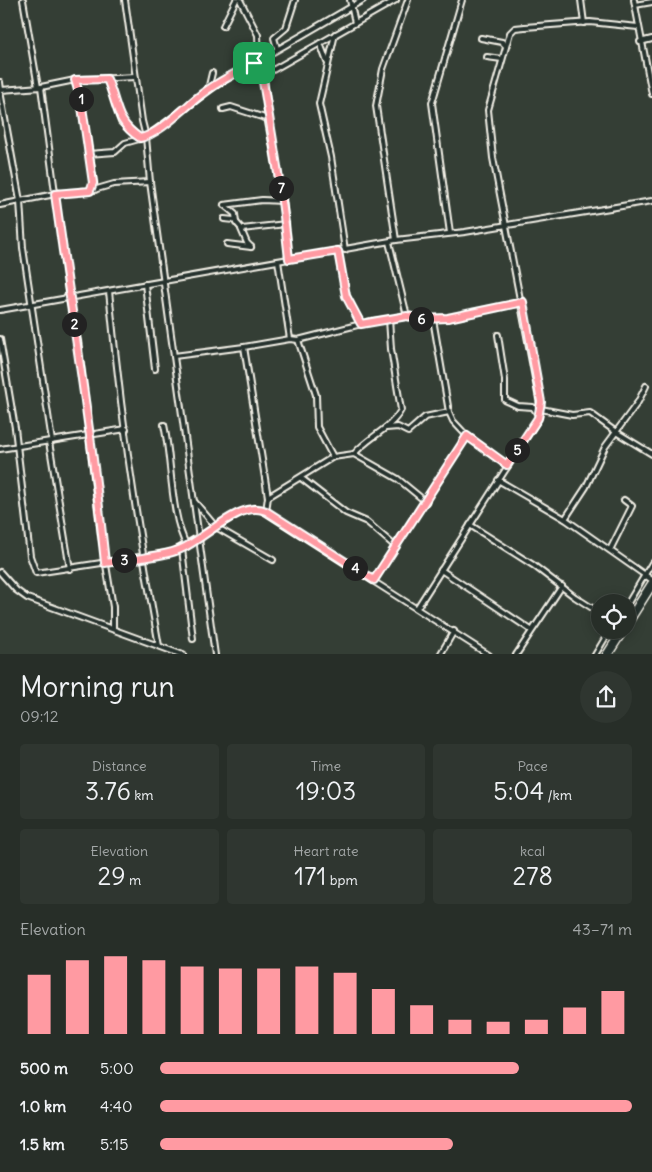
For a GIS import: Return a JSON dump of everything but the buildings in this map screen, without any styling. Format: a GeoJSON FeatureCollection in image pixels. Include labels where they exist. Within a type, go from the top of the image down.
{"type":"FeatureCollection","features":[{"type":"Feature","properties":{"kind":"highway"},"geometry":{"type":"LineString","coordinates":[[636,609],[652,582]]}},
{"type":"Feature","properties":{"kind":"highway"},"geometry":{"type":"LineString","coordinates":[[607,654],[617,639]]}},
{"type":"Feature","properties":{"kind":"street"},"geometry":{"type":"LineString","coordinates":[[24,0],[40,87],[69,298],[78,341],[81,381],[90,434],[105,563],[113,607],[113,628]]}},
{"type":"Feature","properties":{"kind":"street"},"geometry":{"type":"LineString","coordinates":[[125,0],[135,77],[146,137],[150,182],[215,654]]}},
{"type":"Feature","properties":{"kind":"street"},"geometry":{"type":"LineString","coordinates":[[223,26],[236,0]]}},
{"type":"Feature","properties":{"kind":"street"},"geometry":{"type":"LineString","coordinates":[[240,0],[258,36],[259,60],[264,75],[268,119],[283,201],[289,259]]}},
{"type":"Feature","properties":{"kind":"street"},"geometry":{"type":"LineString","coordinates":[[277,48],[274,38],[286,28],[295,0]]}},
{"type":"Feature","properties":{"kind":"street"},"geometry":{"type":"LineString","coordinates":[[350,0],[355,22]]}},
{"type":"Feature","properties":{"kind":"street"},"geometry":{"type":"LineString","coordinates":[[88,154],[115,152],[125,143],[146,137],[208,90],[277,48],[363,0]]}},
{"type":"Feature","properties":{"kind":"street"},"geometry":{"type":"LineString","coordinates":[[264,75],[396,0]]}},
{"type":"Feature","properties":{"kind":"street"},"geometry":{"type":"LineString","coordinates":[[396,240],[376,106],[384,69],[408,0]]}},
{"type":"Feature","properties":{"kind":"street"},"geometry":{"type":"LineString","coordinates":[[450,233],[432,103],[462,0]]}},
{"type":"Feature","properties":{"kind":"street"},"geometry":{"type":"LineString","coordinates":[[581,0],[584,23]]}},
{"type":"Feature","properties":{"kind":"street"},"geometry":{"type":"LineString","coordinates":[[634,0],[640,42],[652,94]]}},
{"type":"Feature","properties":{"kind":"street"},"geometry":{"type":"LineString","coordinates":[[635,5],[652,2]]}},
{"type":"Feature","properties":{"kind":"street"},"geometry":{"type":"LineString","coordinates":[[417,608],[539,416],[541,409],[523,302],[493,158],[488,110],[510,33],[515,28],[584,23],[638,27]]}},
{"type":"Feature","properties":{"kind":"street"},"geometry":{"type":"LineString","coordinates":[[335,34],[319,104],[331,157],[345,250]]}},
{"type":"Feature","properties":{"kind":"street"},"geometry":{"type":"LineString","coordinates":[[481,38],[497,40],[506,46]]}},
{"type":"Feature","properties":{"kind":"street"},"geometry":{"type":"LineString","coordinates":[[640,42],[652,40]]}},
{"type":"Feature","properties":{"kind":"street"},"geometry":{"type":"LineString","coordinates":[[320,43],[328,63]]}},
{"type":"Feature","properties":{"kind":"street"},"geometry":{"type":"LineString","coordinates":[[487,57],[502,59]]}},
{"type":"Feature","properties":{"kind":"street"},"geometry":{"type":"LineString","coordinates":[[208,90],[212,73]]}},
{"type":"Feature","properties":{"kind":"street"},"geometry":{"type":"LineString","coordinates":[[1,90],[40,87],[75,80],[135,77]]}},
{"type":"Feature","properties":{"kind":"street"},"geometry":{"type":"LineString","coordinates":[[107,79],[114,96],[119,117],[130,132],[140,138]]}},
{"type":"Feature","properties":{"kind":"street"},"geometry":{"type":"LineString","coordinates":[[75,80],[81,100],[93,183],[92,190]]}},
{"type":"Feature","properties":{"kind":"street"},"geometry":{"type":"LineString","coordinates":[[0,82],[20,200],[23,248],[70,570]]}},
{"type":"Feature","properties":{"kind":"street"},"geometry":{"type":"LineString","coordinates":[[223,109],[232,107],[268,119]]}},
{"type":"Feature","properties":{"kind":"street"},"geometry":{"type":"LineString","coordinates":[[0,206],[10,205],[20,200],[92,190],[114,184],[150,182]]}},
{"type":"Feature","properties":{"kind":"street"},"geometry":{"type":"LineString","coordinates":[[236,223],[235,214],[223,204],[262,200],[283,201]]}},
{"type":"Feature","properties":{"kind":"street"},"geometry":{"type":"LineString","coordinates":[[0,310],[396,240],[652,201]]}},
{"type":"Feature","properties":{"kind":"street"},"geometry":{"type":"LineString","coordinates":[[224,219],[234,220],[251,247],[227,244]]}},
{"type":"Feature","properties":{"kind":"street"},"geometry":{"type":"LineString","coordinates":[[241,229],[248,230],[263,225],[286,224]]}},
{"type":"Feature","properties":{"kind":"street"},"geometry":{"type":"LineString","coordinates":[[389,242],[405,316]]}},
{"type":"Feature","properties":{"kind":"street"},"geometry":{"type":"LineString","coordinates":[[338,251],[346,296],[361,324]]}},
{"type":"Feature","properties":{"kind":"street"},"geometry":{"type":"LineString","coordinates":[[278,261],[290,339]]}},
{"type":"Feature","properties":{"kind":"street"},"geometry":{"type":"LineString","coordinates":[[145,284],[155,369]]}},
{"type":"Feature","properties":{"kind":"street"},"geometry":{"type":"LineString","coordinates":[[109,291],[142,557],[158,646]]}},
{"type":"Feature","properties":{"kind":"street"},"geometry":{"type":"LineString","coordinates":[[174,356],[290,339],[298,340],[361,324],[405,316],[433,319],[467,315],[523,302]]}},
{"type":"Feature","properties":{"kind":"street"},"geometry":{"type":"LineString","coordinates":[[268,497],[332,457],[354,454],[384,428],[401,410],[391,350],[389,319]]}},
{"type":"Feature","properties":{"kind":"street"},"geometry":{"type":"LineString","coordinates":[[433,319],[449,412],[458,428],[507,465]]}},
{"type":"Feature","properties":{"kind":"street"},"geometry":{"type":"LineString","coordinates":[[498,335],[505,380],[505,400],[518,406],[533,407],[539,416]]}},
{"type":"Feature","properties":{"kind":"street"},"geometry":{"type":"LineString","coordinates":[[0,339],[17,446],[24,518],[34,571],[40,574],[70,570],[182,549],[216,527],[254,508],[266,511],[489,654]]}},
{"type":"Feature","properties":{"kind":"street"},"geometry":{"type":"LineString","coordinates":[[298,340],[316,395],[317,427],[332,457]]}},
{"type":"Feature","properties":{"kind":"street"},"geometry":{"type":"LineString","coordinates":[[244,346],[268,497],[266,511]]}},
{"type":"Feature","properties":{"kind":"street"},"geometry":{"type":"LineString","coordinates":[[565,518],[586,487],[605,447],[638,402],[646,386]]}},
{"type":"Feature","properties":{"kind":"street"},"geometry":{"type":"LineString","coordinates":[[541,409],[572,415],[590,413],[616,432],[652,454]]}},
{"type":"Feature","properties":{"kind":"street"},"geometry":{"type":"LineString","coordinates":[[384,428],[398,427],[408,432],[425,418],[449,412]]}},
{"type":"Feature","properties":{"kind":"street"},"geometry":{"type":"LineString","coordinates":[[164,425],[177,510],[187,546]]}},
{"type":"Feature","properties":{"kind":"street"},"geometry":{"type":"LineString","coordinates":[[0,449],[126,429]]}},
{"type":"Feature","properties":{"kind":"street"},"geometry":{"type":"LineString","coordinates":[[374,580],[467,436]]}},
{"type":"Feature","properties":{"kind":"street"},"geometry":{"type":"LineString","coordinates":[[354,454],[398,479],[426,502]]}},
{"type":"Feature","properties":{"kind":"street"},"geometry":{"type":"LineString","coordinates":[[301,478],[346,513],[367,522],[396,548]]}},
{"type":"Feature","properties":{"kind":"street"},"geometry":{"type":"LineString","coordinates":[[498,480],[565,518],[652,582]]}},
{"type":"Feature","properties":{"kind":"street"},"geometry":{"type":"LineString","coordinates":[[610,550],[632,506],[624,500]]}},
{"type":"Feature","properties":{"kind":"street"},"geometry":{"type":"LineString","coordinates":[[194,501],[216,527],[273,560]]}},
{"type":"Feature","properties":{"kind":"street"},"geometry":{"type":"LineString","coordinates":[[470,525],[520,556],[591,607]]}},
{"type":"Feature","properties":{"kind":"street"},"geometry":{"type":"LineString","coordinates":[[182,549],[193,639]]}},
{"type":"Feature","properties":{"kind":"street"},"geometry":{"type":"LineString","coordinates":[[634,594],[652,563]]}},
{"type":"Feature","properties":{"kind":"street"},"geometry":{"type":"LineString","coordinates":[[441,570],[531,630]]}},
{"type":"Feature","properties":{"kind":"street"},"geometry":{"type":"LineString","coordinates":[[0,572],[22,596],[183,654]]}},
{"type":"Feature","properties":{"kind":"street"},"geometry":{"type":"LineString","coordinates":[[516,654],[562,586]]}},
{"type":"Feature","properties":{"kind":"street"},"geometry":{"type":"LineString","coordinates":[[440,654],[454,631]]}},
{"type":"Feature","properties":{"kind":"street"},"geometry":{"type":"LineString","coordinates":[[595,654],[604,639]]}},
{"type":"Feature","properties":{"kind":"route"},"geometry":{"type":"LineString","coordinates":[[259,60],[261,71],[264,75],[268,122],[283,201],[289,259],[338,251],[346,296],[354,315],[361,324],[407,316],[422,319],[448,318],[523,302],[541,402],[538,418],[507,465],[478,442],[467,436],[456,456],[442,474],[426,502],[374,580],[266,511],[254,508],[241,512],[182,549],[105,563],[90,434],[81,381],[78,341],[69,298],[55,194],[90,191],[93,183],[81,100],[75,80],[107,79],[114,96],[119,117],[124,126],[140,138],[146,137],[208,90],[254,63],[259,60]]}}]}
